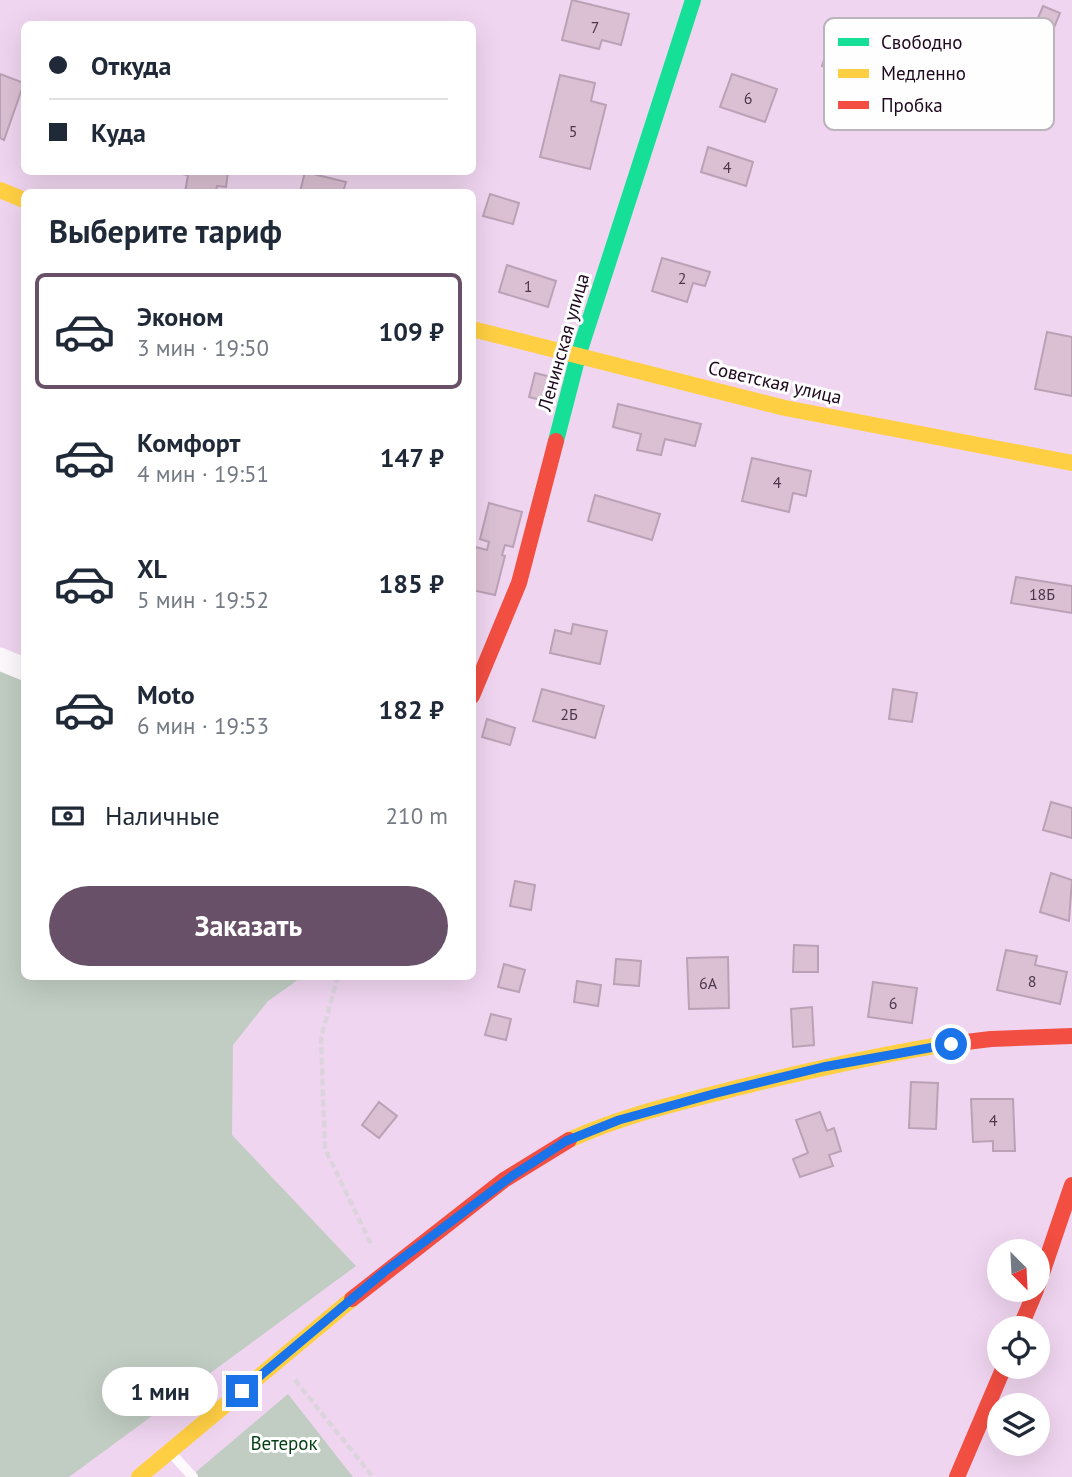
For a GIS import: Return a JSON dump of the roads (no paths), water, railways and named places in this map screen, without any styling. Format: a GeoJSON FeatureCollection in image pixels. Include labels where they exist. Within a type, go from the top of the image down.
{"type":"FeatureCollection","features":[{"type":"Feature","properties":{"kind":"street","name":"Ленинская улица"},"geometry":{"type":"LineString","coordinates":[[476,686],[519,583],[578,356],[693,0]]}},
{"type":"Feature","properties":{"kind":"street"},"geometry":{"type":"LineString","coordinates":[[0,190],[21,199]]}},
{"type":"Feature","properties":{"kind":"street","name":"Советская улица"},"geometry":{"type":"LineString","coordinates":[[476,330],[785,408],[1072,463]]}},
{"type":"Feature","properties":{"kind":"street"},"geometry":{"type":"LineString","coordinates":[[0,659],[21,668]]}},
{"type":"Feature","properties":{"kind":"street"},"geometry":{"type":"LineString","coordinates":[[139,1477],[384,1272],[512,1176],[566,1141],[619,1120],[762,1082],[915,1049],[1045,1035],[1072,1036]]}},
{"type":"Feature","properties":{"kind":"street"},"geometry":{"type":"LineString","coordinates":[[1050,1249],[1072,1185]]}},
{"type":"Feature","properties":{"kind":"street"},"geometry":{"type":"LineString","coordinates":[[957,1477],[999,1379]]}},
{"type":"Feature","properties":{"kind":"lane"},"geometry":{"type":"LineString","coordinates":[[170,1452],[192,1477]]}},
{"type":"Feature","properties":{"kind":"park label","name":"Ветерок"},"geometry":{"type":"Point","coordinates":[284,1443]}}]}
